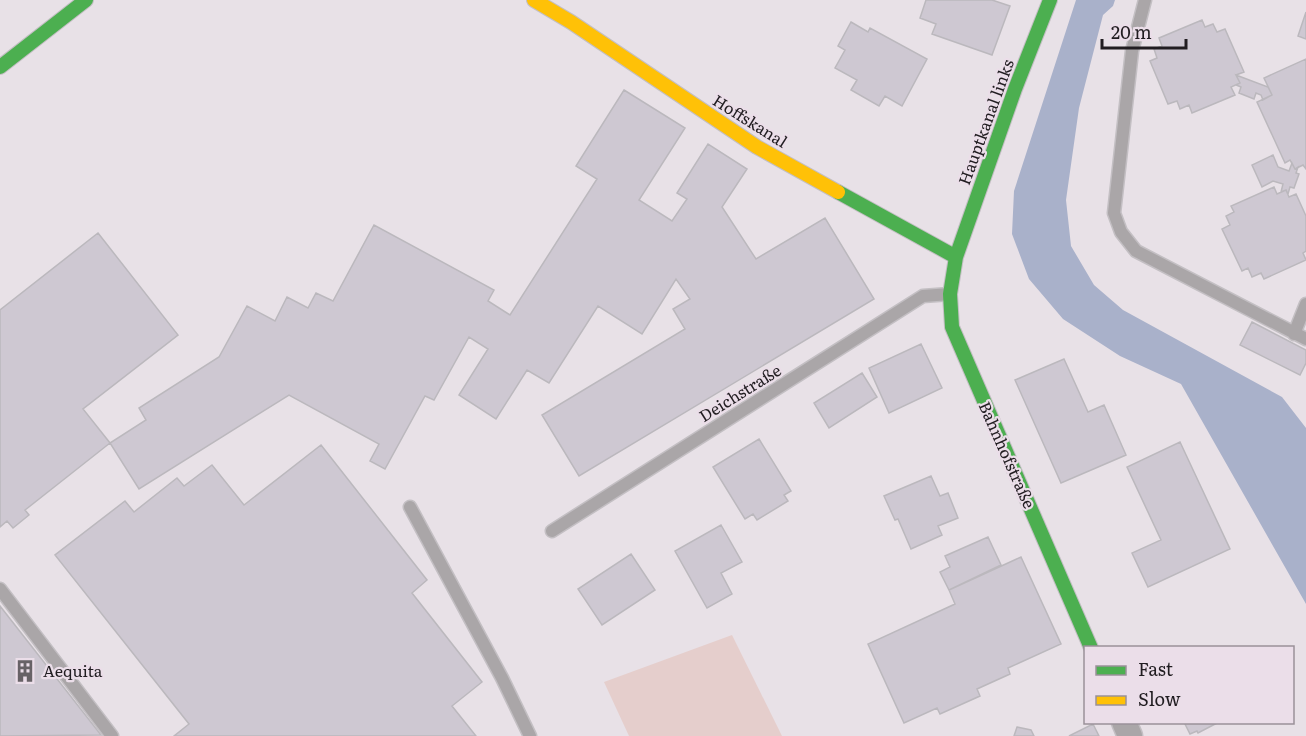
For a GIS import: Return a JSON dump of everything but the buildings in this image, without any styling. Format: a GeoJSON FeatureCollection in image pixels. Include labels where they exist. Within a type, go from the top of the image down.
{"type":"FeatureCollection","features":[{"type":"Feature","properties":{"kind":"street"},"geometry":{"type":"LineString","coordinates":[[0,67],[87,0]]}},
{"type":"Feature","properties":{"kind":"street","name":"Hoffskanal"},"geometry":{"type":"LineString","coordinates":[[534,0],[571,22],[757,147],[956,257]]}},
{"type":"Feature","properties":{"kind":"street","name":"Hauptkanal links"},"geometry":{"type":"LineString","coordinates":[[956,257],[1015,89],[1050,0]]}},
{"type":"Feature","properties":{"kind":"street","name":"Bahnhofstraße"},"geometry":{"type":"LineString","coordinates":[[956,257],[950,294],[952,327],[1090,646]]}},
{"type":"Feature","properties":{"kind":"lane"},"geometry":{"type":"LineString","coordinates":[[1145,0],[1132,51],[1115,202],[1114,213],[1121,232],[1136,251],[1300,337],[1306,304]]}},
{"type":"Feature","properties":{"kind":"lane","name":"Deichstraße"},"geometry":{"type":"LineString","coordinates":[[552,531],[923,296],[950,294]]}},
{"type":"Feature","properties":{"kind":"lane"},"geometry":{"type":"LineString","coordinates":[[410,507],[502,678],[530,736]]}},
{"type":"Feature","properties":{"kind":"lane"},"geometry":{"type":"LineString","coordinates":[[0,589],[112,736]]}},
{"type":"Feature","properties":{"kind":"shaded area"},"geometry":{"type":"Polygon","coordinates":[[[732,635],[782,736],[629,736],[604,682],[732,635]]]}},
{"type":"Feature","properties":{"kind":"water"},"geometry":{"type":"Polygon","coordinates":[[[1076,0],[1115,0],[1113,6],[1103,15],[1079,108],[1066,200],[1071,246],[1094,285],[1123,310],[1282,397],[1306,428],[1306,604],[1181,384],[1120,356],[1063,319],[1029,279],[1012,234],[1014,191],[1076,0]]]}},
{"type":"Feature","properties":{"kind":"traffic: fast"},"geometry":{"type":"LineString","coordinates":[[0,67],[86,0]]}},
{"type":"Feature","properties":{"kind":"traffic: fast"},"geometry":{"type":"LineString","coordinates":[[1050,0],[1015,89],[956,257],[950,294],[952,327],[1090,646]]}},
{"type":"Feature","properties":{"kind":"traffic: fast"},"geometry":{"type":"LineString","coordinates":[[838,192],[956,257]]}},
{"type":"Feature","properties":{"kind":"traffic: slow"},"geometry":{"type":"LineString","coordinates":[[534,0],[571,22],[757,147],[838,192]]}},
{"type":"Feature","properties":{"kind":"place","name":"Aequita"},"geometry":{"type":"Point","coordinates":[25,671]}}]}
